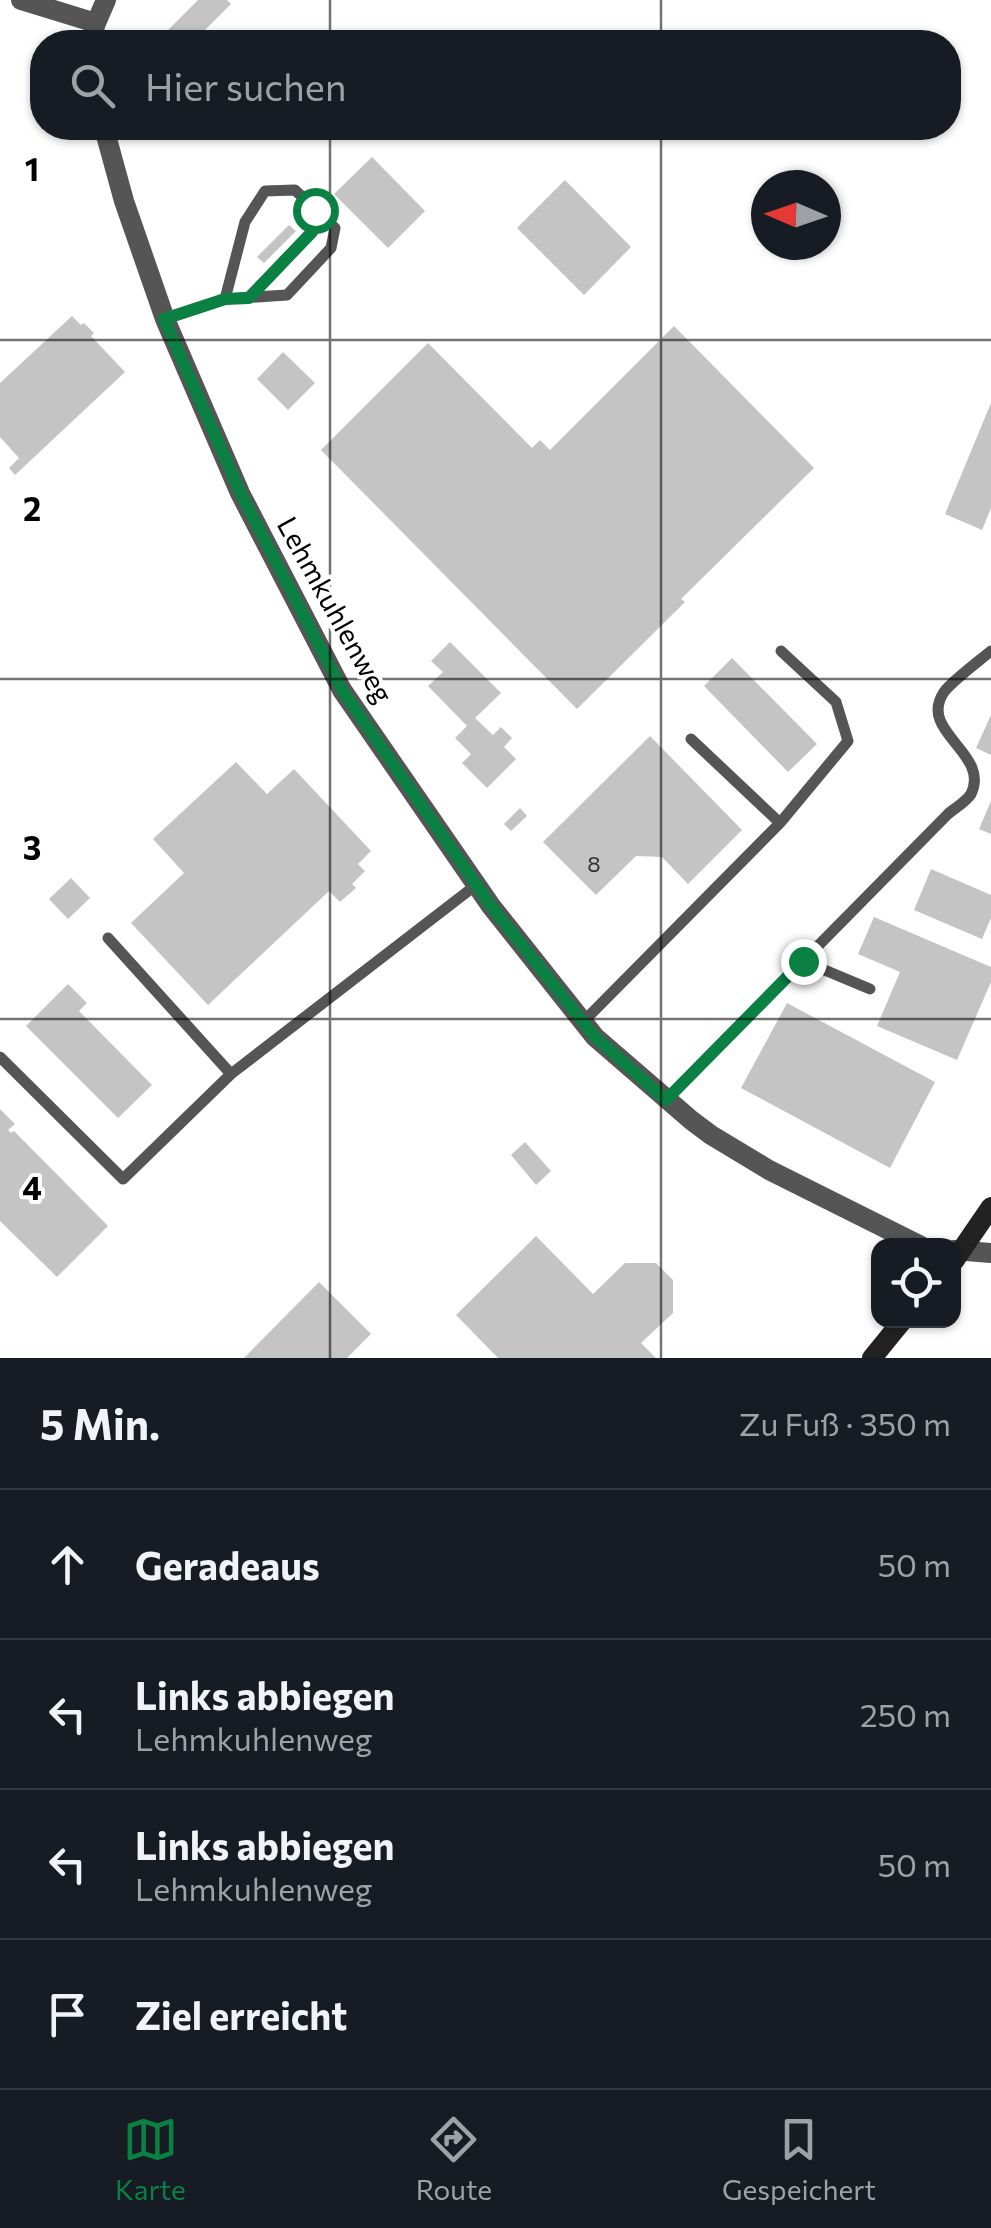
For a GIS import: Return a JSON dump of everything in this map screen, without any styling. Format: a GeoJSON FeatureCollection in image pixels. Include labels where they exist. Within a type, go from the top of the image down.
{"type":"FeatureCollection","features":[{"type":"Feature","properties":{"kind":"main road"},"geometry":{"type":"LineString","coordinates":[[961,1249],[991,1208]]}},
{"type":"Feature","properties":{"kind":"main road"},"geometry":{"type":"LineString","coordinates":[[872,1358],[896,1328]]}},
{"type":"Feature","properties":{"kind":"street"},"geometry":{"type":"LineString","coordinates":[[21,0],[88,30]]}},
{"type":"Feature","properties":{"kind":"street"},"geometry":{"type":"LineString","coordinates":[[94,30],[106,0]]}},
{"type":"Feature","properties":{"kind":"street","name":"Lehmkuhlenweg"},"geometry":{"type":"LineString","coordinates":[[107,140],[164,319],[240,492],[342,690],[476,884],[594,1036],[666,1100],[710,1136],[906,1238]]}},
{"type":"Feature","properties":{"kind":"street"},"geometry":{"type":"LineString","coordinates":[[961,1254],[991,1253]]}},
{"type":"Feature","properties":{"kind":"lane"},"geometry":{"type":"LineString","coordinates":[[164,319],[225,299],[287,296],[331,248],[335,228],[295,190],[264,191],[245,222],[225,299]]}},
{"type":"Feature","properties":{"kind":"lane"},"geometry":{"type":"LineString","coordinates":[[249,298],[312,232],[315,210]]}},
{"type":"Feature","properties":{"kind":"lane"},"geometry":{"type":"LineString","coordinates":[[666,1100],[948,814],[971,796],[977,780],[970,756],[940,723],[938,711],[944,692],[991,651]]}},
{"type":"Feature","properties":{"kind":"lane"},"geometry":{"type":"LineString","coordinates":[[583,1022],[780,823],[848,741],[836,702],[781,652]]}},
{"type":"Feature","properties":{"kind":"lane"},"geometry":{"type":"LineString","coordinates":[[691,739],[780,823]]}},
{"type":"Feature","properties":{"kind":"lane"},"geometry":{"type":"LineString","coordinates":[[0,1056],[123,1180],[231,1074],[476,884]]}},
{"type":"Feature","properties":{"kind":"lane"},"geometry":{"type":"LineString","coordinates":[[108,938],[231,1074]]}},
{"type":"Feature","properties":{"kind":"lane"},"geometry":{"type":"LineString","coordinates":[[803,961],[870,989]]}},
{"type":"Feature","properties":{"kind":"building"},"geometry":{"type":"Polygon","coordinates":[[[198,0],[227,0],[231,4],[205,30],[168,30],[198,0]]]}},
{"type":"Feature","properties":{"kind":"building"},"geometry":{"type":"Polygon","coordinates":[[[372,157],[425,211],[388,248],[334,194],[372,157]]]}},
{"type":"Feature","properties":{"kind":"building"},"geometry":{"type":"Polygon","coordinates":[[[565,180],[631,247],[584,295],[517,228],[565,180]]]}},
{"type":"Feature","properties":{"kind":"building"},"geometry":{"type":"Polygon","coordinates":[[[289,225],[296,231],[264,263],[257,257],[289,225]]]}},
{"type":"Feature","properties":{"kind":"building"},"geometry":{"type":"Polygon","coordinates":[[[72,316],[94,333],[91,336],[125,372],[15,475],[9,468],[19,458],[0,437],[0,383],[72,316]]]}},
{"type":"Feature","properties":{"kind":"building"},"geometry":{"type":"Polygon","coordinates":[[[674,326],[814,468],[577,709],[321,450],[428,343],[532,448],[540,440],[550,450],[674,326]]]}},
{"type":"Feature","properties":{"kind":"building"},"geometry":{"type":"Polygon","coordinates":[[[283,352],[315,383],[288,410],[257,379],[283,352]]]}},
{"type":"Feature","properties":{"kind":"building"},"geometry":{"type":"Polygon","coordinates":[[[991,403],[991,508],[982,530],[945,514],[991,403]]]}},
{"type":"Feature","properties":{"kind":"building"},"geometry":{"type":"Polygon","coordinates":[[[450,642],[501,693],[475,718],[493,735],[501,727],[512,738],[504,747],[516,759],[487,788],[462,763],[471,754],[455,738],[467,726],[428,686],[443,672],[431,661],[450,642]]]}},
{"type":"Feature","properties":{"kind":"building"},"geometry":{"type":"Polygon","coordinates":[[[732,658],[817,744],[788,772],[704,686],[732,658]]]}},
{"type":"Feature","properties":{"kind":"building"},"geometry":{"type":"Polygon","coordinates":[[[991,715],[991,755],[976,748],[991,715]]]}},
{"type":"Feature","properties":{"kind":"building"},"geometry":{"type":"Polygon","coordinates":[[[650,736],[742,830],[688,884],[662,857],[636,856],[596,895],[543,842],[650,736]]]}},
{"type":"Feature","properties":{"kind":"building"},"geometry":{"type":"Polygon","coordinates":[[[236,762],[267,794],[294,769],[371,851],[358,864],[365,871],[352,884],[356,888],[340,902],[329,891],[208,1005],[131,923],[184,873],[153,839],[236,762]]]}},
{"type":"Feature","properties":{"kind":"building"},"geometry":{"type":"Polygon","coordinates":[[[991,801],[991,834],[979,829],[991,801]]]}},
{"type":"Feature","properties":{"kind":"building"},"geometry":{"type":"Polygon","coordinates":[[[520,808],[527,816],[511,831],[504,824],[520,808]]]}},
{"type":"Feature","properties":{"kind":"building"},"geometry":{"type":"Polygon","coordinates":[[[931,869],[991,895],[991,918],[982,939],[914,910],[931,869]]]}},
{"type":"Feature","properties":{"kind":"building"},"geometry":{"type":"Polygon","coordinates":[[[71,878],[90,898],[68,919],[49,899],[71,878]]]}},
{"type":"Feature","properties":{"kind":"building"},"geometry":{"type":"Polygon","coordinates":[[[874,917],[991,967],[991,982],[957,1060],[877,1026],[900,972],[858,954],[874,917]]]}},
{"type":"Feature","properties":{"kind":"building"},"geometry":{"type":"Polygon","coordinates":[[[68,984],[87,1003],[79,1011],[152,1085],[118,1118],[26,1026],[68,984]]]}},
{"type":"Feature","properties":{"kind":"building"},"geometry":{"type":"Polygon","coordinates":[[[787,1003],[935,1082],[890,1168],[741,1088],[787,1003]]]}},
{"type":"Feature","properties":{"kind":"building"},"geometry":{"type":"Polygon","coordinates":[[[0,1109],[15,1124],[8,1130],[14,1131],[108,1226],[57,1277],[0,1221],[0,1109]]]}},
{"type":"Feature","properties":{"kind":"building"},"geometry":{"type":"Polygon","coordinates":[[[525,1142],[551,1171],[536,1185],[511,1155],[525,1142]]]}},
{"type":"Feature","properties":{"kind":"building"},"geometry":{"type":"Polygon","coordinates":[[[536,1236],[593,1294],[625,1263],[656,1263],[673,1280],[673,1313],[641,1343],[656,1358],[498,1358],[456,1315],[536,1236]]]}},
{"type":"Feature","properties":{"kind":"building"},"geometry":{"type":"Polygon","coordinates":[[[319,1282],[371,1334],[347,1358],[244,1358],[319,1282]]]}},
{"type":"Feature","properties":{"kind":"route"},"geometry":{"type":"LineString","coordinates":[[315,210],[312,232],[249,298],[225,299],[164,319],[240,492],[342,690],[491,906],[594,1036],[666,1100],[803,961]]}}]}
